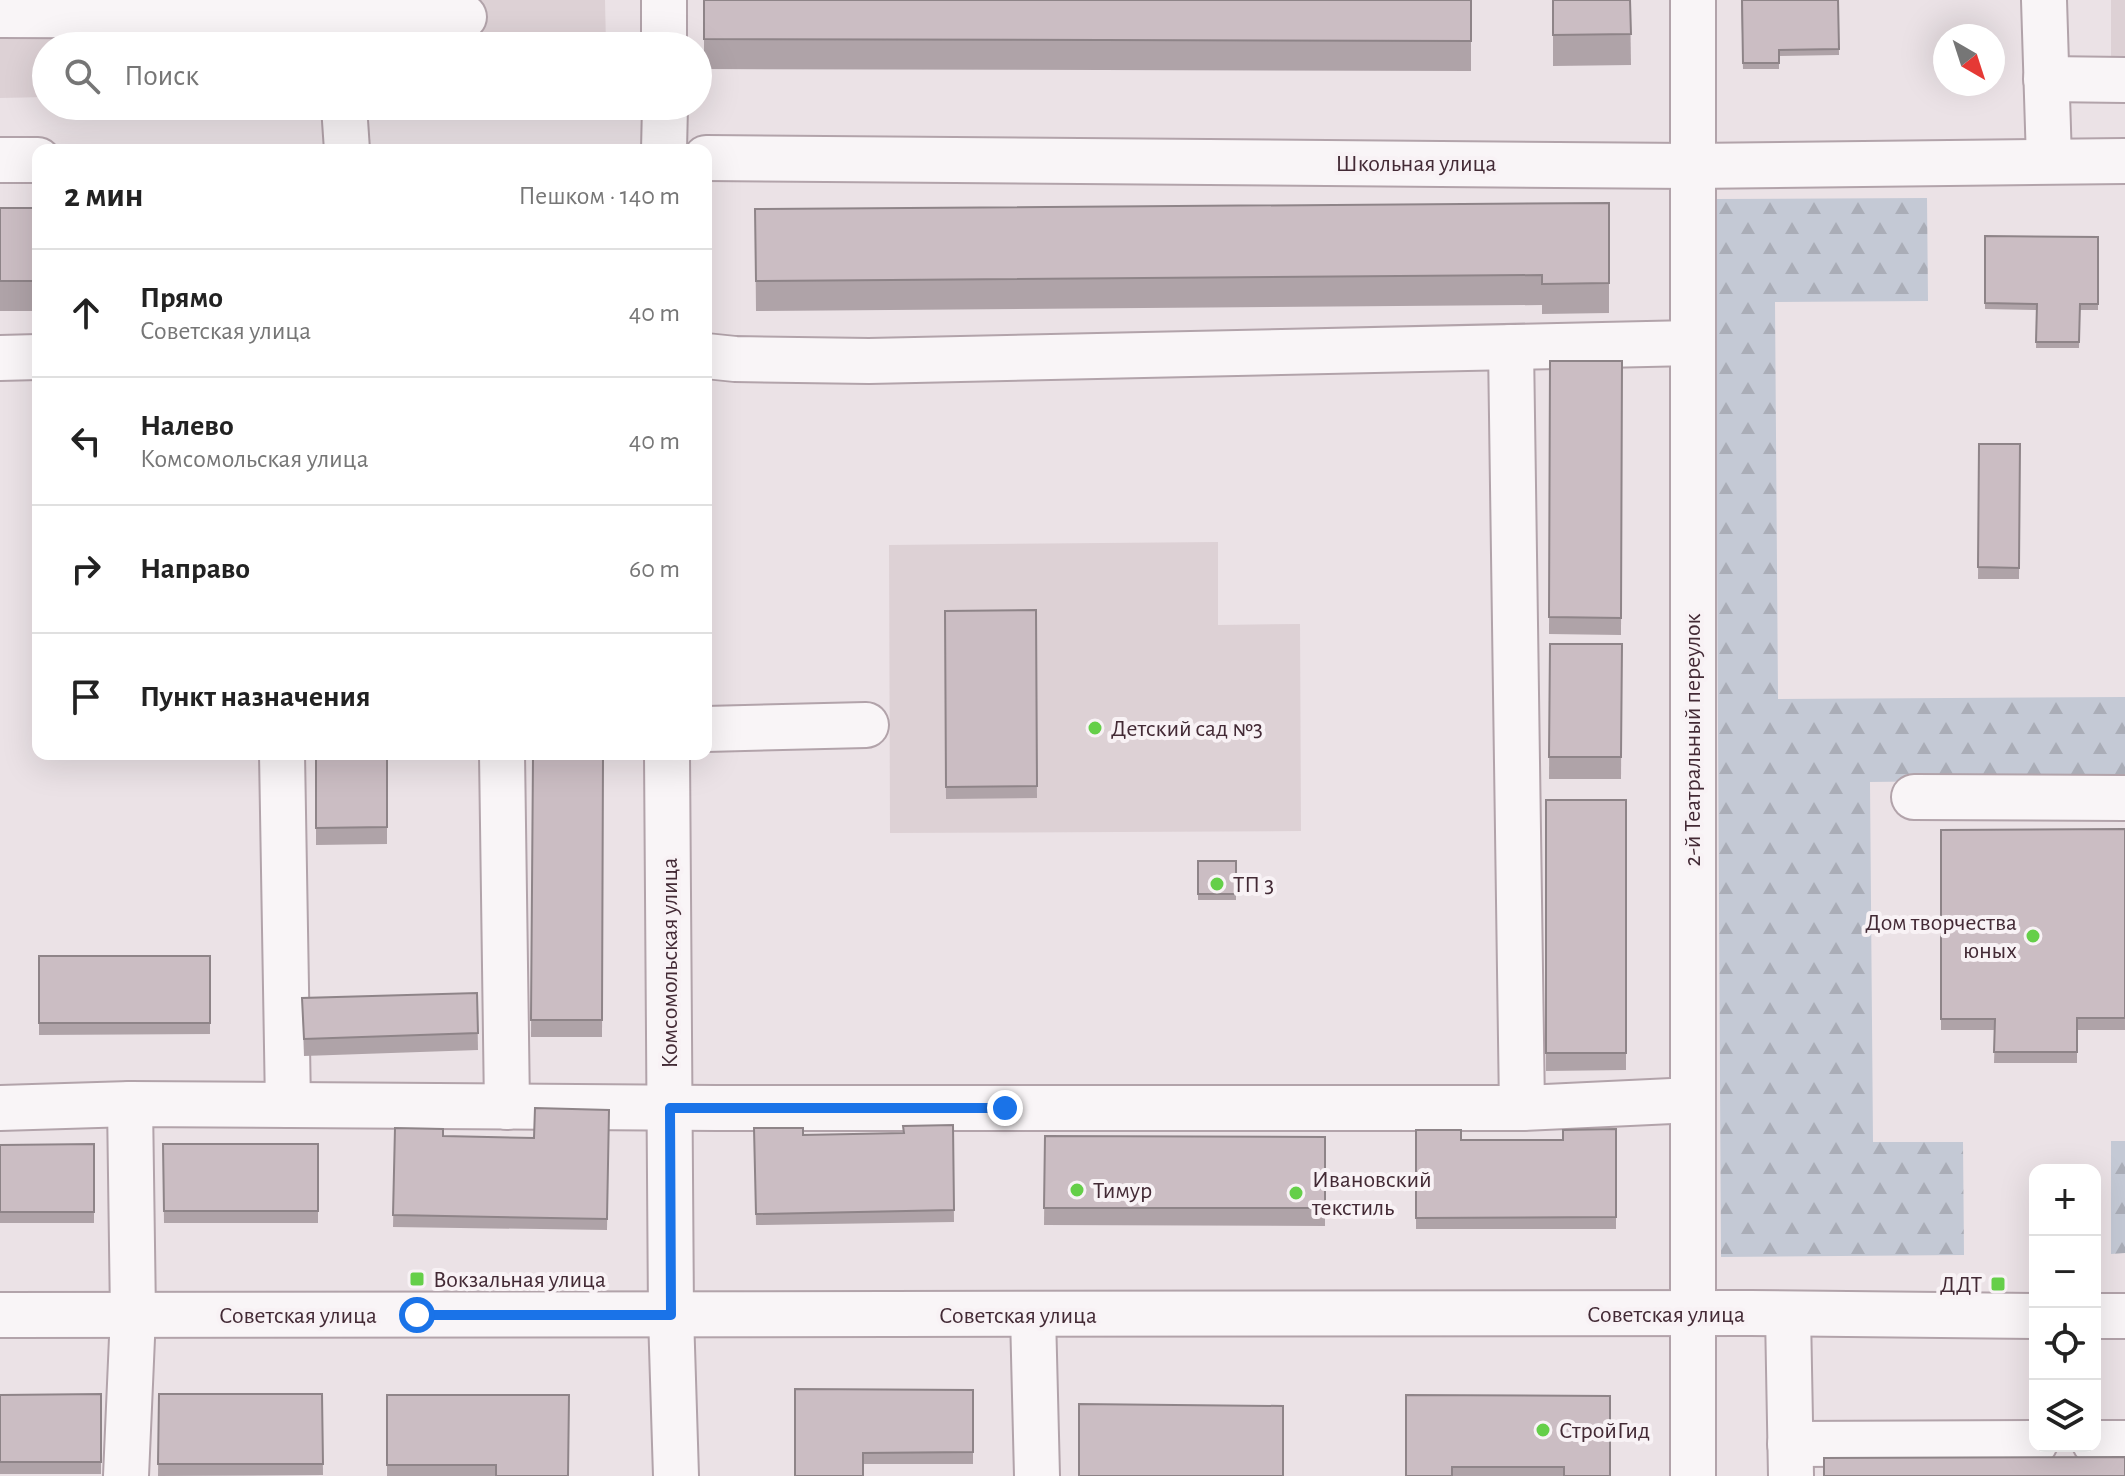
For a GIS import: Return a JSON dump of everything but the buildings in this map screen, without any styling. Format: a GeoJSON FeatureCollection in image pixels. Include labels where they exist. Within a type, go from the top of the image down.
{"type":"FeatureCollection","features":[{"type":"Feature","properties":{"kind":"street"},"geometry":{"type":"LineString","coordinates":[[664,0],[664,32]]}},
{"type":"Feature","properties":{"kind":"street","name":"2-й Театральный переулок"},"geometry":{"type":"LineString","coordinates":[[1693,0],[1693,1476]]}},
{"type":"Feature","properties":{"kind":"street"},"geometry":{"type":"LineString","coordinates":[[2044,0],[2049,160]]}},
{"type":"Feature","properties":{"kind":"street"},"geometry":{"type":"LineString","coordinates":[[0,15],[340,31],[464,17]]}},
{"type":"Feature","properties":{"kind":"street"},"geometry":{"type":"LineString","coordinates":[[2046,79],[2125,80]]}},
{"type":"Feature","properties":{"kind":"street"},"geometry":{"type":"LineString","coordinates":[[345,120],[347,144]]}},
{"type":"Feature","properties":{"kind":"street"},"geometry":{"type":"LineString","coordinates":[[664,144],[665,120]]}},
{"type":"Feature","properties":{"kind":"street","name":"Школьная улица"},"geometry":{"type":"LineString","coordinates":[[712,158],[1691,166],[2125,161]]}},
{"type":"Feature","properties":{"kind":"street"},"geometry":{"type":"LineString","coordinates":[[0,160],[32,160]]}},
{"type":"Feature","properties":{"kind":"street"},"geometry":{"type":"LineString","coordinates":[[712,357],[869,361],[1692,343]]}},
{"type":"Feature","properties":{"kind":"street"},"geometry":{"type":"LineString","coordinates":[[1511,347],[1522,1108]]}},
{"type":"Feature","properties":{"kind":"street"},"geometry":{"type":"LineString","coordinates":[[0,358],[32,357]]}},
{"type":"Feature","properties":{"kind":"street"},"geometry":{"type":"LineString","coordinates":[[712,729],[866,725]]}},
{"type":"Feature","properties":{"kind":"street"},"geometry":{"type":"LineString","coordinates":[[282,760],[288,1105]]}},
{"type":"Feature","properties":{"kind":"street"},"geometry":{"type":"LineString","coordinates":[[502,760],[507,1107]]}},
{"type":"Feature","properties":{"kind":"street","name":"Комсомольская улица"},"geometry":{"type":"LineString","coordinates":[[667,760],[671,1315],[676,1476]]}},
{"type":"Feature","properties":{"kind":"street"},"geometry":{"type":"LineString","coordinates":[[1914,797],[2125,798]]}},
{"type":"Feature","properties":{"kind":"street"},"geometry":{"type":"LineString","coordinates":[[0,1108],[130,1104],[670,1108],[1522,1108],[1693,1100]]}},
{"type":"Feature","properties":{"kind":"street"},"geometry":{"type":"LineString","coordinates":[[126,1476],[133,1315],[130,1104]]}},
{"type":"Feature","properties":{"kind":"street"},"geometry":{"type":"LineString","coordinates":[[1788,1314],[1790,1460],[2029,1443]]}},
{"type":"Feature","properties":{"kind":"street","name":"Советская улица"},"geometry":{"type":"LineString","coordinates":[[0,1315],[2029,1316]]}},
{"type":"Feature","properties":{"kind":"street"},"geometry":{"type":"LineString","coordinates":[[1033,1315],[1037,1476]]}},
{"type":"Feature","properties":{"kind":"street"},"geometry":{"type":"LineString","coordinates":[[2101,1316],[2125,1316]]}},
{"type":"Feature","properties":{"kind":"street"},"geometry":{"type":"LineString","coordinates":[[2101,1443],[2125,1443]]}},
{"type":"Feature","properties":{"kind":"shaded area"},"geometry":{"type":"Polygon","coordinates":[[[0,0],[605,0],[606,32],[32,32],[32,97],[0,98],[0,0]]]}},
{"type":"Feature","properties":{"kind":"shaded area"},"geometry":{"type":"Polygon","coordinates":[[[2111,0],[2125,0],[2125,66],[2111,66],[2111,0]]]}},
{"type":"Feature","properties":{"kind":"shaded area","name":"Детский сад №3"},"geometry":{"type":"Polygon","coordinates":[[[1218,542],[1218,625],[1300,624],[1301,831],[890,833],[889,545],[1218,542]]]}},
{"type":"Feature","properties":{"kind":"green space"},"geometry":{"type":"Polygon","coordinates":[[[1927,198],[1928,301],[1775,302],[1778,699],[2125,697],[2125,779],[1870,782],[1873,1142],[1963,1142],[1964,1255],[1721,1257],[1715,199],[1927,198]]]}},
{"type":"Feature","properties":{"kind":"green space"},"geometry":{"type":"Polygon","coordinates":[[[2111,1141],[2125,1141],[2125,1253],[2111,1254],[2111,1141]]]}},
{"type":"Feature","properties":{"kind":"place","name":"Детский сад №3"},"geometry":{"type":"Point","coordinates":[1095,728]}},
{"type":"Feature","properties":{"kind":"place","name":"ТП 3"},"geometry":{"type":"Point","coordinates":[1217,884]}},
{"type":"Feature","properties":{"kind":"place","name":"Дом творчества юных"},"geometry":{"type":"Point","coordinates":[2033,936]}},
{"type":"Feature","properties":{"kind":"place","name":"Тимур"},"geometry":{"type":"Point","coordinates":[1077,1190]}},
{"type":"Feature","properties":{"kind":"place","name":"Ивановский текстиль"},"geometry":{"type":"Point","coordinates":[1296,1193]}},
{"type":"Feature","properties":{"kind":"place","name":"Вокзальная улица"},"geometry":{"type":"Point","coordinates":[417,1279]}},
{"type":"Feature","properties":{"kind":"place","name":"ДДТ"},"geometry":{"type":"Point","coordinates":[1998,1284]}},
{"type":"Feature","properties":{"kind":"place","name":"СтройГид"},"geometry":{"type":"Point","coordinates":[1543,1430]}},
{"type":"Feature","properties":{"kind":"route"},"geometry":{"type":"LineString","coordinates":[[417,1315],[671,1315],[670,1108],[1005,1108]]}}]}
